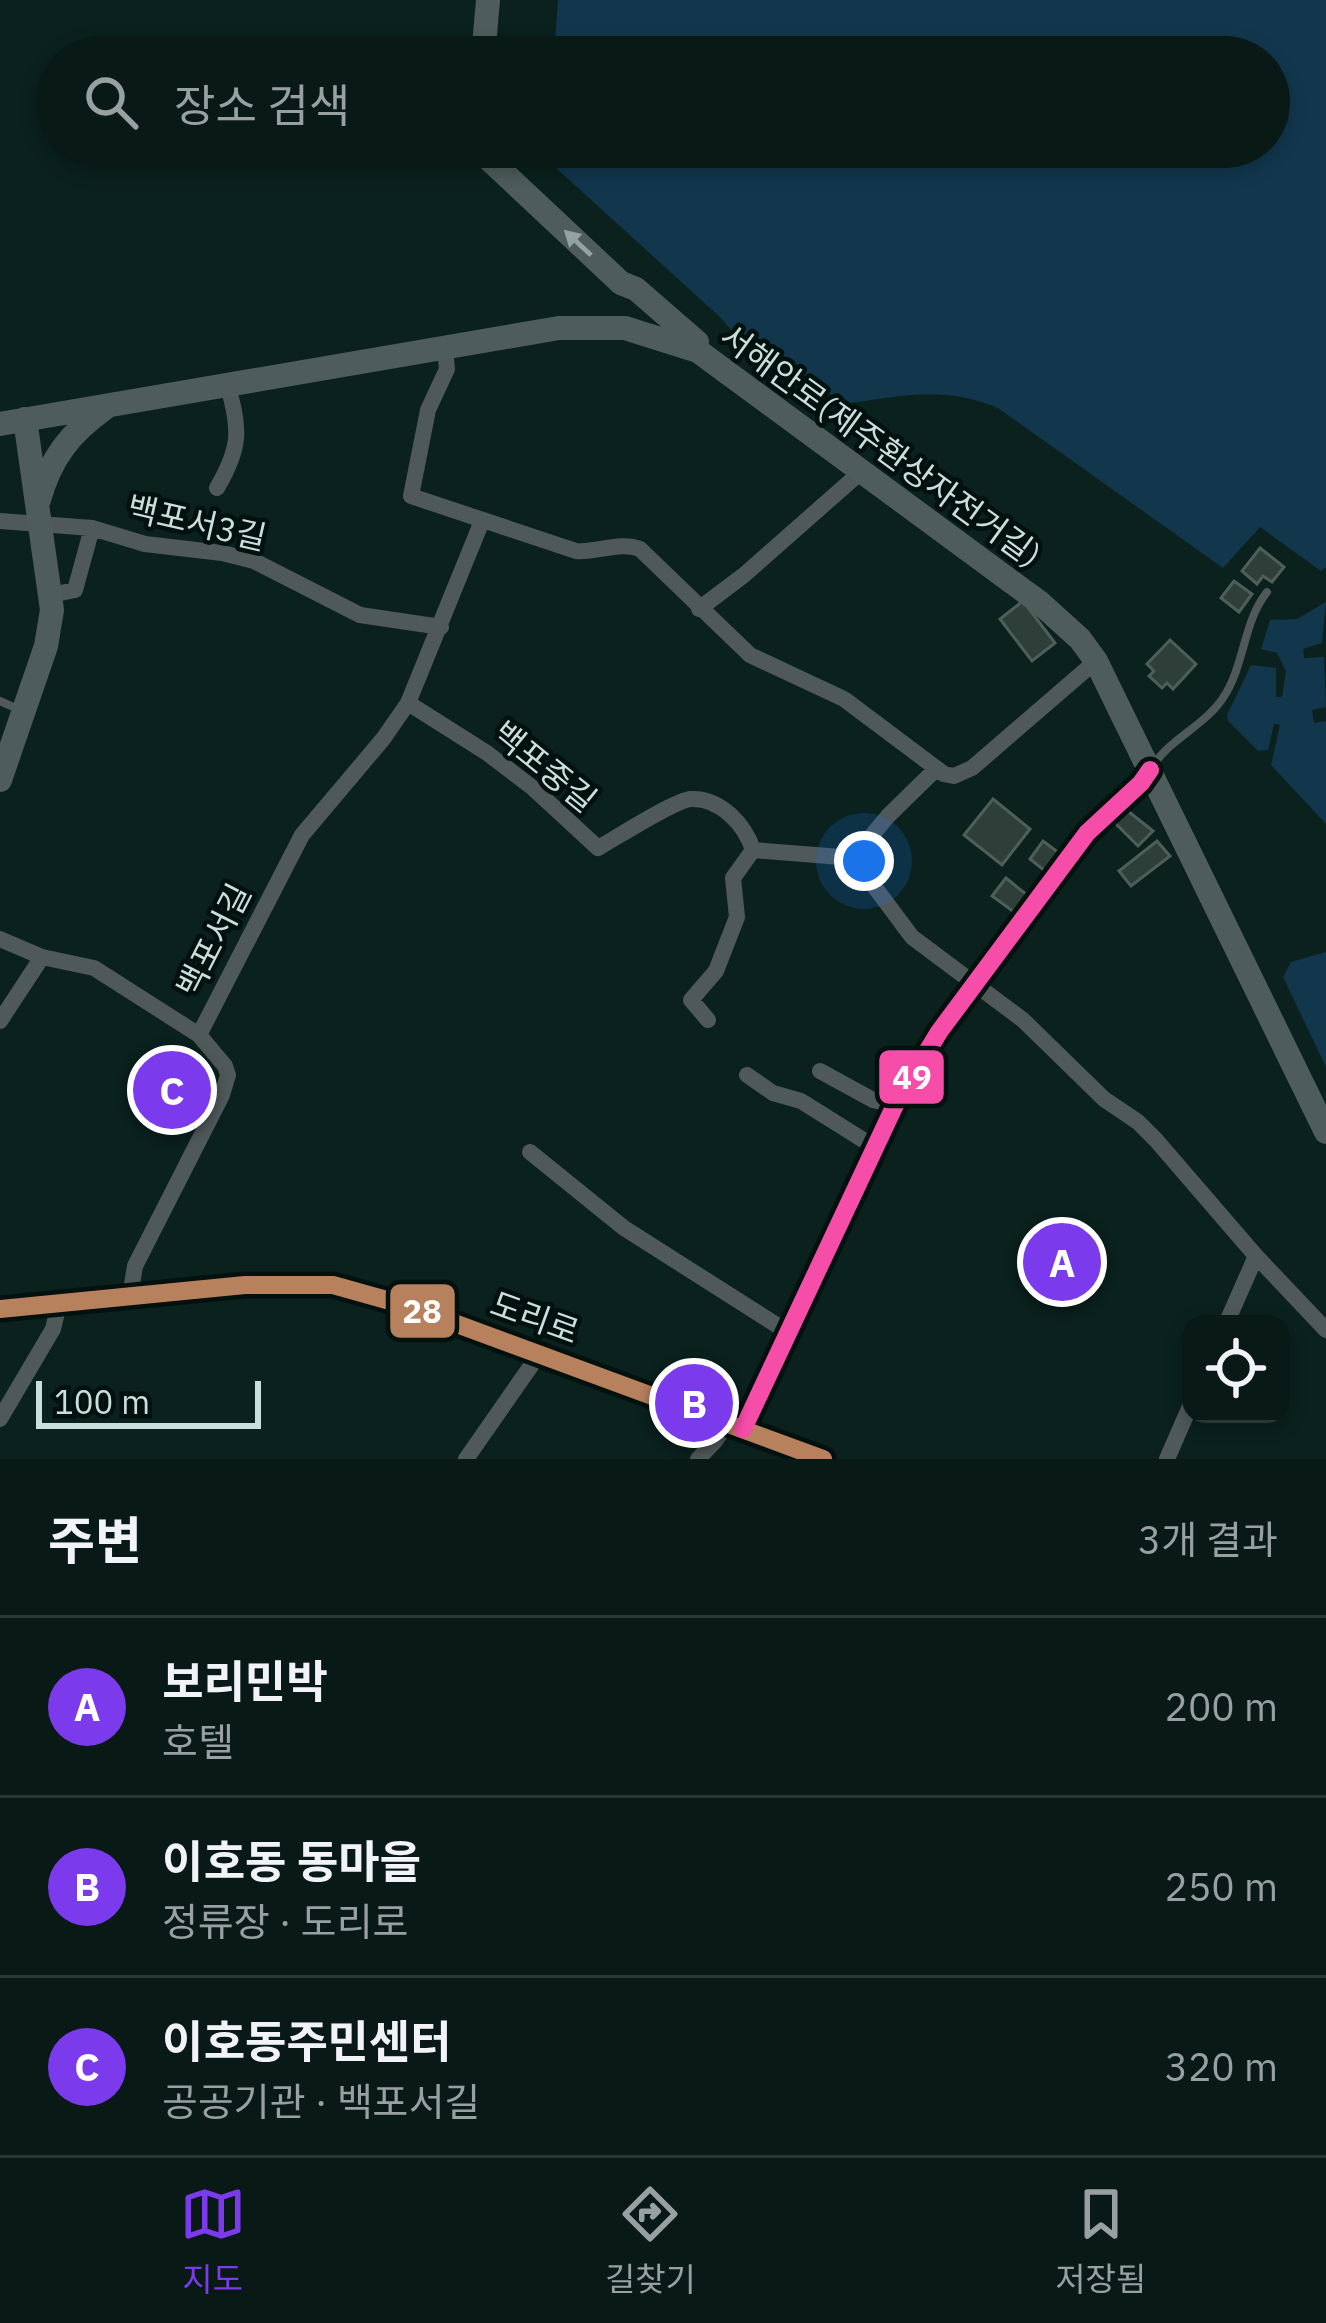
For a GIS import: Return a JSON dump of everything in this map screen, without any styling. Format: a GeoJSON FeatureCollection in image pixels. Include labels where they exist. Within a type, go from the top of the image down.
{"type":"FeatureCollection","features":[{"type":"Feature","properties":{"kind":"street"},"geometry":{"type":"LineString","coordinates":[[485,36],[488,0]]}},
{"type":"Feature","properties":{"kind":"street"},"geometry":{"type":"LineString","coordinates":[[498,168],[621,284],[638,311],[635,330]]}},
{"type":"Feature","properties":{"kind":"street"},"geometry":{"type":"LineString","coordinates":[[621,284],[636,289],[731,372]]}},
{"type":"Feature","properties":{"kind":"street","name":"서해안로(제주환상자전거길)"},"geometry":{"type":"LineString","coordinates":[[0,780],[46,646],[51,596],[38,515],[13,422],[573,327],[635,330],[678,341],[731,372],[1039,602],[1080,639],[1096,661],[1326,1132]]}},
{"type":"Feature","properties":{"kind":"street"},"geometry":{"type":"LineString","coordinates":[[445,350],[447,368],[428,410],[411,496],[576,551],[634,546],[761,662],[844,699],[900,737],[936,769],[954,776],[972,768],[1096,661]]}},
{"type":"Feature","properties":{"kind":"street"},"geometry":{"type":"LineString","coordinates":[[218,488],[238,445],[238,422],[228,386]]}},
{"type":"Feature","properties":{"kind":"street"},"geometry":{"type":"LineString","coordinates":[[38,515],[57,453],[108,406]]}},
{"type":"Feature","properties":{"kind":"street"},"geometry":{"type":"LineString","coordinates":[[699,609],[862,471]]}},
{"type":"Feature","properties":{"kind":"street","name":"백포서3길"},"geometry":{"type":"LineString","coordinates":[[0,521],[38,515],[145,544],[254,561],[360,615],[441,627]]}},
{"type":"Feature","properties":{"kind":"street","name":"백포서길"},"geometry":{"type":"LineString","coordinates":[[130,1297],[135,1266],[226,1085],[225,1066],[199,1035],[302,835],[408,703],[482,521]]}},
{"type":"Feature","properties":{"kind":"street"},"geometry":{"type":"LineString","coordinates":[[51,596],[75,590],[92,528]]}},
{"type":"Feature","properties":{"kind":"street","name":"백포중길"},"geometry":{"type":"LineString","coordinates":[[408,703],[533,788],[598,848],[688,799],[714,803],[746,829],[754,850]]}},
{"type":"Feature","properties":{"kind":"street"},"geometry":{"type":"LineString","coordinates":[[853,858],[936,769]]}},
{"type":"Feature","properties":{"kind":"street"},"geometry":{"type":"LineString","coordinates":[[698,1459],[735,1426],[895,1105],[939,1032],[1087,833],[1150,770]]}},
{"type":"Feature","properties":{"kind":"street"},"geometry":{"type":"LineString","coordinates":[[708,1020],[691,1000],[716,971],[737,917],[733,878],[754,850],[853,858],[906,931],[1023,1020],[1104,1099],[1138,1122],[1326,1330]]}},
{"type":"Feature","properties":{"kind":"street"},"geometry":{"type":"LineString","coordinates":[[0,939],[42,957],[94,968],[199,1035]]}},
{"type":"Feature","properties":{"kind":"street"},"geometry":{"type":"LineString","coordinates":[[0,1021],[42,957]]}},
{"type":"Feature","properties":{"kind":"street"},"geometry":{"type":"LineString","coordinates":[[820,1072],[873,1100],[895,1105]]}},
{"type":"Feature","properties":{"kind":"street"},"geometry":{"type":"LineString","coordinates":[[747,1075],[772,1093],[801,1101],[876,1148]]}},
{"type":"Feature","properties":{"kind":"street"},"geometry":{"type":"LineString","coordinates":[[530,1152],[624,1228],[786,1331]]}},
{"type":"Feature","properties":{"kind":"street"},"geometry":{"type":"LineString","coordinates":[[1230,1315],[1256,1256]]}},
{"type":"Feature","properties":{"kind":"street","name":"도리로"},"geometry":{"type":"LineString","coordinates":[[0,1309],[275,1283],[333,1285],[392,1300],[823,1459]]}},
{"type":"Feature","properties":{"kind":"street"},"geometry":{"type":"LineString","coordinates":[[0,1419],[53,1329],[59,1304]]}},
{"type":"Feature","properties":{"kind":"street"},"geometry":{"type":"LineString","coordinates":[[466,1459],[540,1353]]}},
{"type":"Feature","properties":{"kind":"street"},"geometry":{"type":"LineString","coordinates":[[1167,1459],[1183,1423]]}},
{"type":"Feature","properties":{"kind":"lane"},"geometry":{"type":"LineString","coordinates":[[1150,770],[1220,703],[1237,672],[1255,607],[1267,592]]}},
{"type":"Feature","properties":{"kind":"lane"},"geometry":{"type":"LineString","coordinates":[[0,701],[25,711]]}},
{"type":"Feature","properties":{"kind":"water"},"geometry":{"type":"Polygon","coordinates":[[[558,0],[1326,0],[1326,567],[1321,571],[1260,527],[1223,568],[998,408],[978,401],[920,394],[841,404],[818,383],[788,366],[750,353],[720,317],[556,168],[1290,168],[1290,36],[555,36],[558,0]]]}},
{"type":"Feature","properties":{"kind":"water"},"geometry":{"type":"Polygon","coordinates":[[[1326,602],[1322,643],[1303,649],[1304,658],[1324,657],[1326,707],[1312,710],[1314,723],[1326,721],[1326,824],[1271,765],[1280,725],[1274,724],[1268,750],[1258,751],[1227,715],[1251,665],[1276,668],[1276,697],[1282,697],[1286,671],[1277,653],[1261,649],[1270,620],[1297,619],[1326,602]]]}},
{"type":"Feature","properties":{"kind":"water"},"geometry":{"type":"Polygon","coordinates":[[[1326,952],[1326,1067],[1283,977],[1291,962],[1326,952]]]}},
{"type":"Feature","properties":{"kind":"building"},"geometry":{"type":"Polygon","coordinates":[[[1260,548],[1284,567],[1272,582],[1263,576],[1257,584],[1242,571],[1260,548]]]}},
{"type":"Feature","properties":{"kind":"building"},"geometry":{"type":"Polygon","coordinates":[[[1234,581],[1252,594],[1239,612],[1221,598],[1234,581]]]}},
{"type":"Feature","properties":{"kind":"building"},"geometry":{"type":"Polygon","coordinates":[[[1023,601],[1055,643],[1032,661],[1000,619],[1023,601]]]}},
{"type":"Feature","properties":{"kind":"building"},"geometry":{"type":"Polygon","coordinates":[[[1170,640],[1196,664],[1173,689],[1167,683],[1162,688],[1149,676],[1154,671],[1147,664],[1170,640]]]}},
{"type":"Feature","properties":{"kind":"building"},"geometry":{"type":"Polygon","coordinates":[[[993,799],[1030,829],[1002,865],[964,835],[993,799]]]}},
{"type":"Feature","properties":{"kind":"building"},"geometry":{"type":"Polygon","coordinates":[[[1124,808],[1153,831],[1138,846],[1112,820],[1124,808]]]}},
{"type":"Feature","properties":{"kind":"building"},"geometry":{"type":"Polygon","coordinates":[[[1043,841],[1063,856],[1050,875],[1030,859],[1043,841]]]}},
{"type":"Feature","properties":{"kind":"building"},"geometry":{"type":"Polygon","coordinates":[[[1157,841],[1170,856],[1131,886],[1119,871],[1157,841]]]}},
{"type":"Feature","properties":{"kind":"building"},"geometry":{"type":"Polygon","coordinates":[[[1006,878],[1027,895],[1014,912],[992,896],[1006,878]]]}},
{"type":"Feature","properties":{"kind":"transit line","name":"49"},"geometry":{"type":"LineString","coordinates":[[743,1429],[895,1105],[939,1032],[1087,833],[1150,770]]}},
{"type":"Feature","properties":{"kind":"transit line","name":"28"},"geometry":{"type":"LineString","coordinates":[[0,1309],[245,1285],[333,1285],[408,1306],[823,1459]]}},
{"type":"Feature","properties":{"kind":"place","name":"이호동주민센터"},"geometry":{"type":"Point","coordinates":[172,1090]}},
{"type":"Feature","properties":{"kind":"place","name":"보리민박"},"geometry":{"type":"Point","coordinates":[1062,1262]}},
{"type":"Feature","properties":{"kind":"place","name":"이호동 동마을"},"geometry":{"type":"Point","coordinates":[694,1403]}}]}
